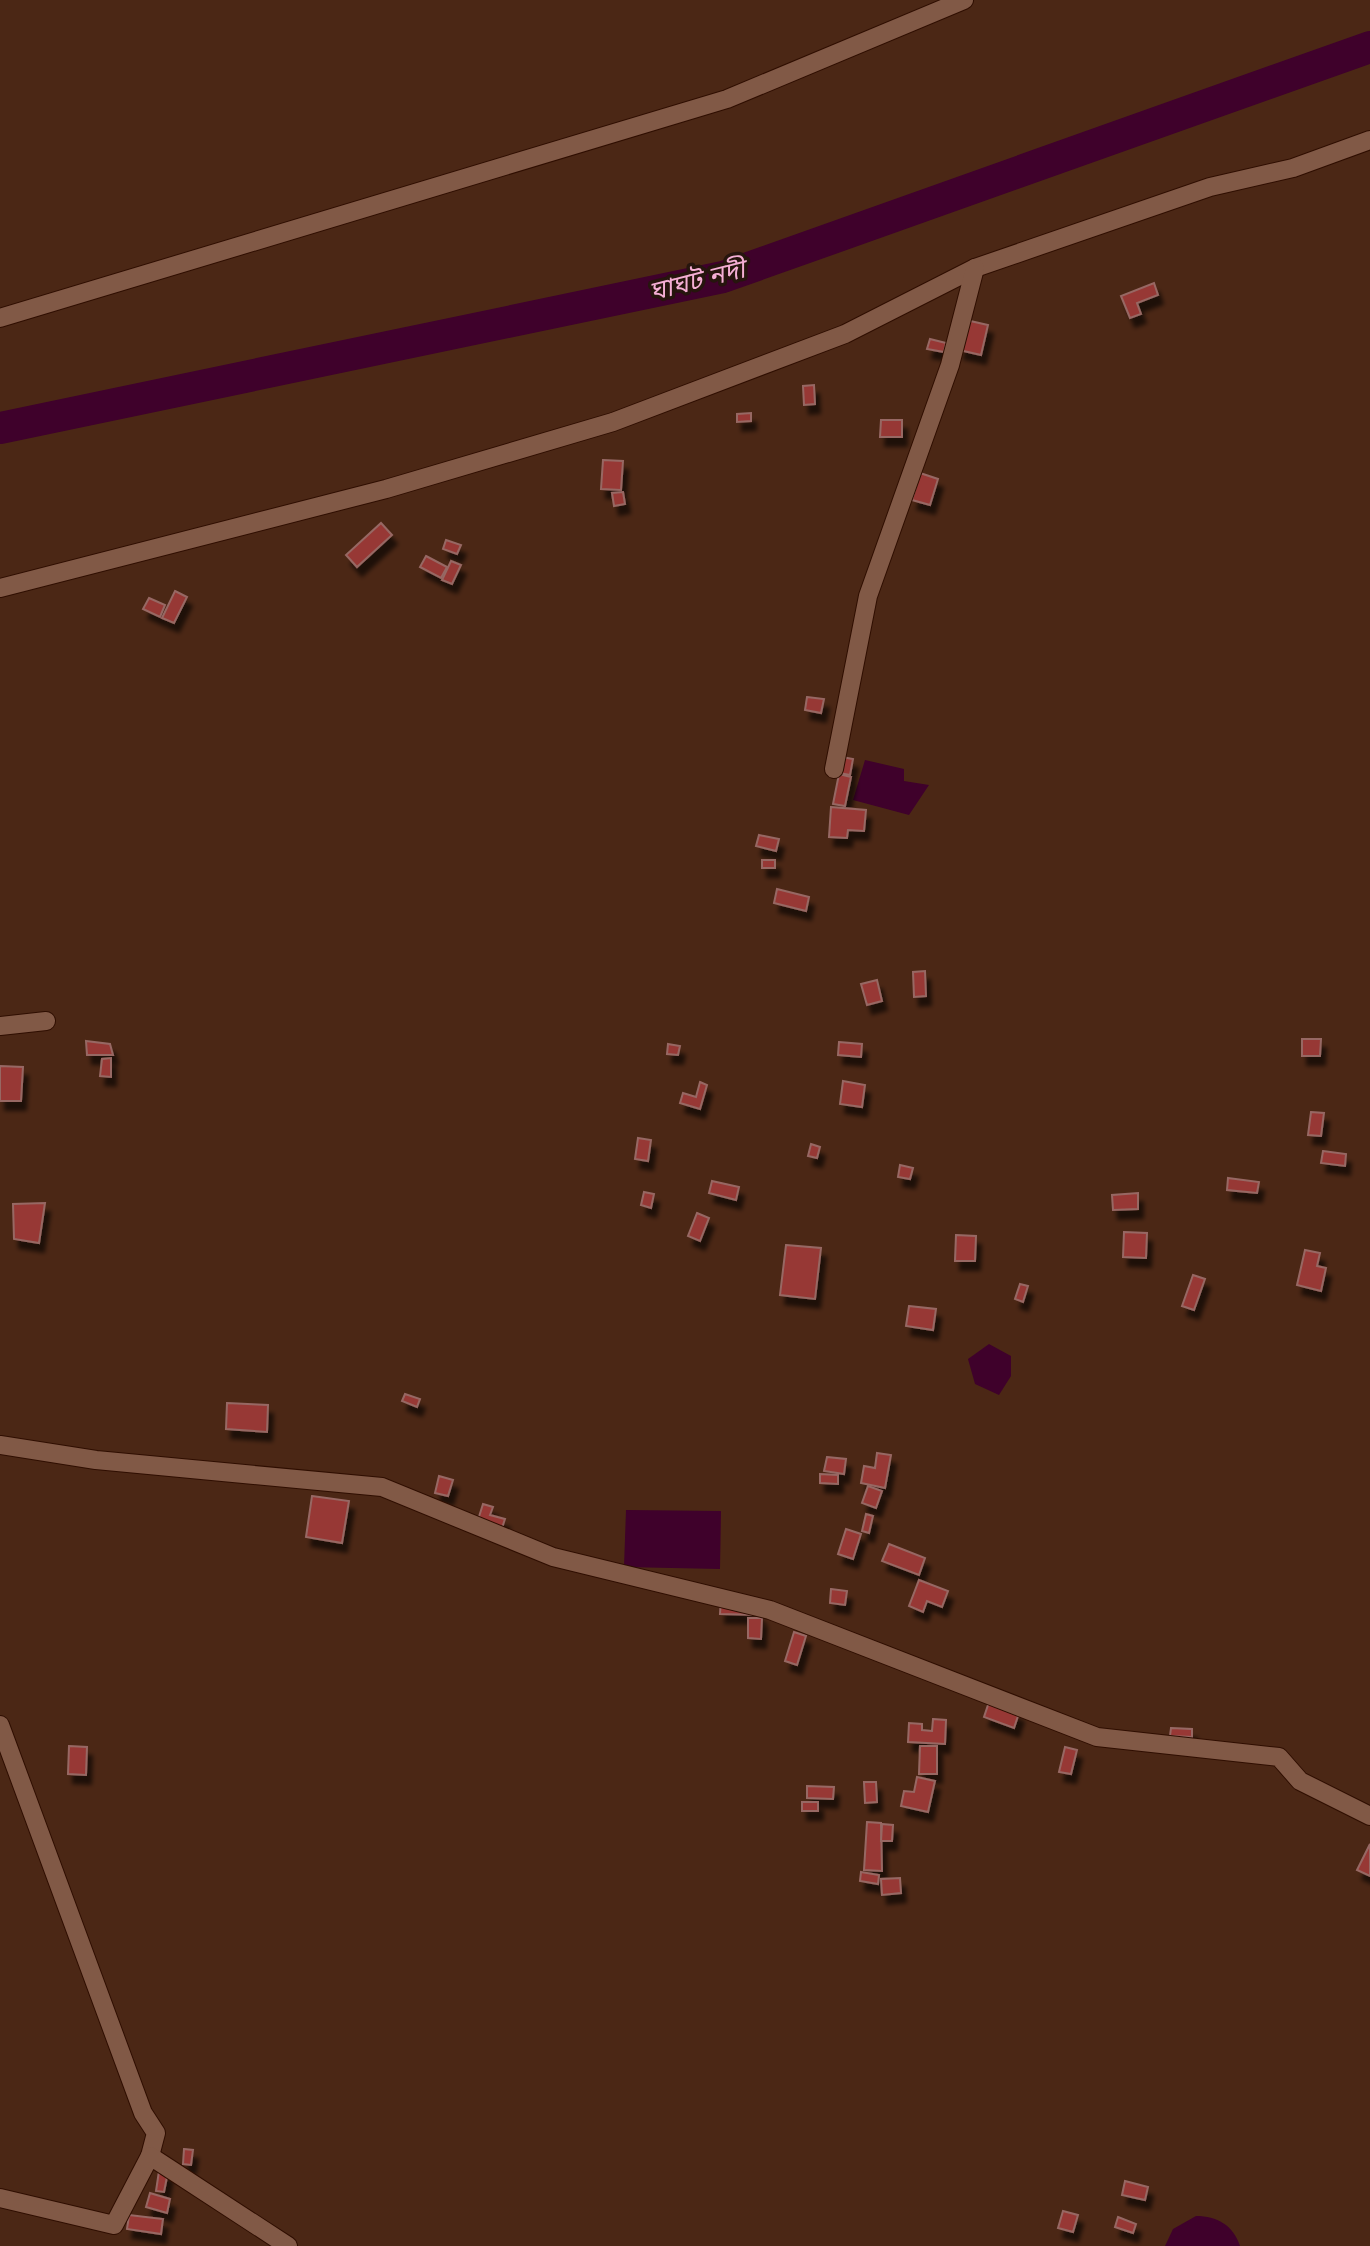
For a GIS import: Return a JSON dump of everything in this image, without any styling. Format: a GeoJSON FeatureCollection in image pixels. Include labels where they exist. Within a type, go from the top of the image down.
{"type":"FeatureCollection","features":[{"type":"Feature","properties":{"kind":"street"},"geometry":{"type":"LineString","coordinates":[[0,318],[727,99],[964,0]]}},
{"type":"Feature","properties":{"kind":"street"},"geometry":{"type":"LineString","coordinates":[[0,588],[386,489],[613,422],[845,334],[975,268],[1210,187],[1293,168],[1370,140]]}},
{"type":"Feature","properties":{"kind":"street"},"geometry":{"type":"LineString","coordinates":[[834,769],[868,596],[950,365],[975,268]]}},
{"type":"Feature","properties":{"kind":"street"},"geometry":{"type":"LineString","coordinates":[[0,1026],[46,1021]]}},
{"type":"Feature","properties":{"kind":"street"},"geometry":{"type":"LineString","coordinates":[[0,1445],[96,1460],[382,1487],[553,1557],[770,1610],[1097,1737],[1279,1757],[1300,1781],[1370,1816]]}},
{"type":"Feature","properties":{"kind":"street"},"geometry":{"type":"LineString","coordinates":[[0,1725],[143,2113],[156,2133],[150,2156],[114,2225],[0,2198]]}},
{"type":"Feature","properties":{"kind":"street"},"geometry":{"type":"LineString","coordinates":[[150,2156],[288,2246]]}},
{"type":"Feature","properties":{"kind":"shaded area"},"geometry":{"type":"Polygon","coordinates":[[[865,760],[904,769],[904,781],[929,785],[909,815],[853,800],[865,760]]]}},
{"type":"Feature","properties":{"kind":"shaded area"},"geometry":{"type":"Polygon","coordinates":[[[989,1344],[1011,1356],[1011,1376],[999,1395],[975,1384],[968,1359],[989,1344]]]}},
{"type":"Feature","properties":{"kind":"shaded area"},"geometry":{"type":"Polygon","coordinates":[[[626,1510],[721,1511],[720,1569],[624,1567],[626,1510]]]}},
{"type":"Feature","properties":{"kind":"shaded area"},"geometry":{"type":"Polygon","coordinates":[[[1196,2216],[1211,2218],[1229,2227],[1240,2246],[1165,2246],[1173,2229],[1196,2216]]]}},
{"type":"Feature","properties":{"kind":"building"},"geometry":{"type":"Polygon","coordinates":[[[1154,283],[1158,295],[1137,303],[1141,314],[1130,318],[1121,296],[1154,283]]]}},
{"type":"Feature","properties":{"kind":"building"},"geometry":{"type":"Polygon","coordinates":[[[966,320],[988,325],[981,355],[959,350],[966,320]]]}},
{"type":"Feature","properties":{"kind":"building"},"geometry":{"type":"Polygon","coordinates":[[[930,339],[946,343],[944,352],[927,349],[930,339]]]}},
{"type":"Feature","properties":{"kind":"building"},"geometry":{"type":"Polygon","coordinates":[[[814,385],[815,404],[804,405],[803,386],[814,385]]]}},
{"type":"Feature","properties":{"kind":"building"},"geometry":{"type":"Polygon","coordinates":[[[751,413],[751,421],[737,422],[737,414],[751,413]]]}},
{"type":"Feature","properties":{"kind":"building"},"geometry":{"type":"Polygon","coordinates":[[[881,420],[902,420],[902,437],[880,437],[881,420]]]}},
{"type":"Feature","properties":{"kind":"building"},"geometry":{"type":"Polygon","coordinates":[[[603,460],[623,461],[621,490],[601,489],[603,460]]]}},
{"type":"Feature","properties":{"kind":"building"},"geometry":{"type":"Polygon","coordinates":[[[920,473],[938,479],[930,505],[912,500],[920,473]]]}},
{"type":"Feature","properties":{"kind":"building"},"geometry":{"type":"Polygon","coordinates":[[[623,492],[625,504],[614,506],[612,493],[623,492]]]}},
{"type":"Feature","properties":{"kind":"building"},"geometry":{"type":"Polygon","coordinates":[[[381,523],[392,535],[357,567],[346,555],[381,523]]]}},
{"type":"Feature","properties":{"kind":"building"},"geometry":{"type":"Polygon","coordinates":[[[446,540],[461,545],[457,554],[443,549],[446,540]]]}},
{"type":"Feature","properties":{"kind":"building"},"geometry":{"type":"Polygon","coordinates":[[[426,556],[447,567],[441,578],[420,567],[426,556]]]}},
{"type":"Feature","properties":{"kind":"building"},"geometry":{"type":"Polygon","coordinates":[[[451,561],[461,565],[452,584],[442,580],[451,561]]]}},
{"type":"Feature","properties":{"kind":"building"},"geometry":{"type":"Polygon","coordinates":[[[175,591],[187,597],[174,623],[162,618],[175,591]]]}},
{"type":"Feature","properties":{"kind":"building"},"geometry":{"type":"Polygon","coordinates":[[[149,598],[165,605],[160,617],[143,609],[149,598]]]}},
{"type":"Feature","properties":{"kind":"building"},"geometry":{"type":"Polygon","coordinates":[[[807,697],[824,699],[821,713],[805,710],[807,697]]]}},
{"type":"Feature","properties":{"kind":"building"},"geometry":{"type":"Polygon","coordinates":[[[842,757],[853,759],[850,775],[839,773],[842,757]]]}},
{"type":"Feature","properties":{"kind":"building"},"geometry":{"type":"Polygon","coordinates":[[[839,774],[851,777],[845,806],[833,804],[839,774]]]}},
{"type":"Feature","properties":{"kind":"building"},"geometry":{"type":"Polygon","coordinates":[[[831,807],[866,810],[864,831],[848,830],[847,838],[829,837],[831,807]]]}},
{"type":"Feature","properties":{"kind":"building"},"geometry":{"type":"Polygon","coordinates":[[[759,835],[779,839],[776,851],[756,846],[759,835]]]}},
{"type":"Feature","properties":{"kind":"building"},"geometry":{"type":"Polygon","coordinates":[[[762,860],[775,860],[775,868],[762,868],[762,860]]]}},
{"type":"Feature","properties":{"kind":"building"},"geometry":{"type":"Polygon","coordinates":[[[777,889],[809,897],[806,911],[774,903],[777,889]]]}},
{"type":"Feature","properties":{"kind":"building"},"geometry":{"type":"Polygon","coordinates":[[[925,971],[926,996],[914,997],[913,972],[925,971]]]}},
{"type":"Feature","properties":{"kind":"building"},"geometry":{"type":"Polygon","coordinates":[[[877,980],[882,1001],[867,1005],[861,984],[877,980]]]}},
{"type":"Feature","properties":{"kind":"building"},"geometry":{"type":"Polygon","coordinates":[[[1302,1039],[1321,1039],[1320,1056],[1302,1056],[1302,1039]]]}},
{"type":"Feature","properties":{"kind":"building"},"geometry":{"type":"Polygon","coordinates":[[[86,1041],[110,1044],[113,1055],[87,1055],[86,1041]]]}},
{"type":"Feature","properties":{"kind":"building"},"geometry":{"type":"Polygon","coordinates":[[[839,1042],[862,1044],[861,1057],[838,1055],[839,1042]]]}},
{"type":"Feature","properties":{"kind":"building"},"geometry":{"type":"Polygon","coordinates":[[[668,1044],[680,1046],[678,1055],[667,1054],[668,1044]]]}},
{"type":"Feature","properties":{"kind":"building"},"geometry":{"type":"Polygon","coordinates":[[[111,1058],[111,1077],[100,1076],[102,1059],[111,1058]]]}},
{"type":"Feature","properties":{"kind":"building"},"geometry":{"type":"Polygon","coordinates":[[[0,1066],[23,1067],[21,1101],[0,1101],[0,1066]]]}},
{"type":"Feature","properties":{"kind":"building"},"geometry":{"type":"Polygon","coordinates":[[[843,1081],[865,1085],[862,1107],[840,1104],[843,1081]]]}},
{"type":"Feature","properties":{"kind":"building"},"geometry":{"type":"Polygon","coordinates":[[[700,1082],[707,1085],[700,1109],[680,1103],[683,1093],[696,1097],[700,1082]]]}},
{"type":"Feature","properties":{"kind":"building"},"geometry":{"type":"Polygon","coordinates":[[[1311,1112],[1324,1113],[1321,1136],[1308,1135],[1311,1112]]]}},
{"type":"Feature","properties":{"kind":"building"},"geometry":{"type":"Polygon","coordinates":[[[638,1138],[651,1140],[648,1161],[635,1159],[638,1138]]]}},
{"type":"Feature","properties":{"kind":"building"},"geometry":{"type":"Polygon","coordinates":[[[811,1144],[820,1147],[817,1158],[808,1156],[811,1144]]]}},
{"type":"Feature","properties":{"kind":"building"},"geometry":{"type":"Polygon","coordinates":[[[1323,1151],[1346,1154],[1345,1166],[1321,1163],[1323,1151]]]}},
{"type":"Feature","properties":{"kind":"building"},"geometry":{"type":"Polygon","coordinates":[[[900,1165],[913,1168],[910,1179],[898,1177],[900,1165]]]}},
{"type":"Feature","properties":{"kind":"building"},"geometry":{"type":"Polygon","coordinates":[[[1228,1178],[1259,1182],[1257,1193],[1227,1190],[1228,1178]]]}},
{"type":"Feature","properties":{"kind":"building"},"geometry":{"type":"Polygon","coordinates":[[[712,1181],[739,1187],[736,1200],[709,1193],[712,1181]]]}},
{"type":"Feature","properties":{"kind":"building"},"geometry":{"type":"Polygon","coordinates":[[[644,1192],[654,1194],[651,1208],[641,1205],[644,1192]]]}},
{"type":"Feature","properties":{"kind":"building"},"geometry":{"type":"Polygon","coordinates":[[[1138,1193],[1138,1209],[1113,1210],[1112,1195],[1138,1193]]]}},
{"type":"Feature","properties":{"kind":"building"},"geometry":{"type":"Polygon","coordinates":[[[45,1203],[39,1243],[14,1239],[13,1204],[45,1203]]]}},
{"type":"Feature","properties":{"kind":"building"},"geometry":{"type":"Polygon","coordinates":[[[697,1213],[709,1218],[700,1241],[688,1236],[697,1213]]]}},
{"type":"Feature","properties":{"kind":"building"},"geometry":{"type":"Polygon","coordinates":[[[1124,1232],[1147,1233],[1146,1258],[1123,1257],[1124,1232]]]}},
{"type":"Feature","properties":{"kind":"building"},"geometry":{"type":"Polygon","coordinates":[[[956,1235],[976,1236],[975,1261],[955,1261],[956,1235]]]}},
{"type":"Feature","properties":{"kind":"building"},"geometry":{"type":"Polygon","coordinates":[[[786,1245],[821,1248],[815,1299],[780,1295],[786,1245]]]}},
{"type":"Feature","properties":{"kind":"building"},"geometry":{"type":"Polygon","coordinates":[[[1305,1250],[1320,1253],[1317,1266],[1326,1268],[1321,1291],[1297,1285],[1305,1250]]]}},
{"type":"Feature","properties":{"kind":"building"},"geometry":{"type":"Polygon","coordinates":[[[1193,1275],[1205,1279],[1194,1310],[1182,1306],[1193,1275]]]}},
{"type":"Feature","properties":{"kind":"building"},"geometry":{"type":"Polygon","coordinates":[[[1020,1284],[1028,1286],[1023,1302],[1015,1299],[1020,1284]]]}},
{"type":"Feature","properties":{"kind":"building"},"geometry":{"type":"Polygon","coordinates":[[[909,1306],[936,1309],[933,1330],[906,1326],[909,1306]]]}},
{"type":"Feature","properties":{"kind":"building"},"geometry":{"type":"Polygon","coordinates":[[[405,1394],[420,1399],[417,1407],[402,1401],[405,1394]]]}},
{"type":"Feature","properties":{"kind":"building"},"geometry":{"type":"Polygon","coordinates":[[[227,1403],[268,1405],[267,1432],[226,1429],[227,1403]]]}},
{"type":"Feature","properties":{"kind":"building"},"geometry":{"type":"Polygon","coordinates":[[[877,1453],[891,1455],[885,1488],[861,1483],[864,1466],[875,1468],[877,1453]]]}},
{"type":"Feature","properties":{"kind":"building"},"geometry":{"type":"Polygon","coordinates":[[[827,1457],[846,1459],[844,1474],[824,1471],[827,1457]]]}},
{"type":"Feature","properties":{"kind":"building"},"geometry":{"type":"Polygon","coordinates":[[[820,1474],[838,1475],[838,1484],[820,1483],[820,1474]]]}},
{"type":"Feature","properties":{"kind":"building"},"geometry":{"type":"Polygon","coordinates":[[[439,1476],[453,1480],[448,1496],[435,1493],[439,1476]]]}},
{"type":"Feature","properties":{"kind":"building"},"geometry":{"type":"Polygon","coordinates":[[[868,1486],[882,1491],[876,1508],[862,1503],[868,1486]]]}},
{"type":"Feature","properties":{"kind":"building"},"geometry":{"type":"Polygon","coordinates":[[[312,1496],[349,1501],[342,1543],[306,1537],[312,1496]]]}},
{"type":"Feature","properties":{"kind":"building"},"geometry":{"type":"Polygon","coordinates":[[[483,1504],[493,1507],[490,1515],[505,1519],[501,1531],[477,1523],[483,1504]]]}},
{"type":"Feature","properties":{"kind":"building"},"geometry":{"type":"Polygon","coordinates":[[[866,1514],[873,1516],[869,1533],[862,1531],[866,1514]]]}},
{"type":"Feature","properties":{"kind":"building"},"geometry":{"type":"Polygon","coordinates":[[[846,1529],[861,1534],[853,1559],[838,1554],[846,1529]]]}},
{"type":"Feature","properties":{"kind":"building"},"geometry":{"type":"Polygon","coordinates":[[[889,1544],[925,1558],[919,1575],[882,1561],[889,1544]]]}},
{"type":"Feature","properties":{"kind":"building"},"geometry":{"type":"Polygon","coordinates":[[[919,1580],[948,1591],[942,1607],[927,1601],[923,1612],[909,1606],[919,1580]]]}},
{"type":"Feature","properties":{"kind":"building"},"geometry":{"type":"Polygon","coordinates":[[[831,1589],[847,1591],[845,1605],[830,1603],[831,1589]]]}},
{"type":"Feature","properties":{"kind":"building"},"geometry":{"type":"Polygon","coordinates":[[[721,1598],[762,1615],[720,1614],[721,1598]]]}},
{"type":"Feature","properties":{"kind":"building"},"geometry":{"type":"Polygon","coordinates":[[[748,1618],[762,1618],[761,1639],[748,1638],[748,1618]]]}},
{"type":"Feature","properties":{"kind":"building"},"geometry":{"type":"Polygon","coordinates":[[[794,1632],[806,1636],[797,1665],[785,1661],[794,1632]]]}},
{"type":"Feature","properties":{"kind":"building"},"geometry":{"type":"Polygon","coordinates":[[[989,1702],[1019,1713],[1014,1728],[984,1717],[989,1702]]]}},
{"type":"Feature","properties":{"kind":"building"},"geometry":{"type":"Polygon","coordinates":[[[933,1719],[946,1720],[945,1744],[908,1742],[909,1723],[922,1724],[922,1730],[932,1731],[933,1719]]]}},
{"type":"Feature","properties":{"kind":"building"},"geometry":{"type":"Polygon","coordinates":[[[1171,1728],[1192,1729],[1192,1737],[1170,1736],[1171,1728]]]}},
{"type":"Feature","properties":{"kind":"building"},"geometry":{"type":"Polygon","coordinates":[[[69,1746],[87,1747],[86,1775],[68,1774],[69,1746]]]}},
{"type":"Feature","properties":{"kind":"building"},"geometry":{"type":"Polygon","coordinates":[[[920,1746],[937,1746],[937,1774],[919,1774],[920,1746]]]}},
{"type":"Feature","properties":{"kind":"building"},"geometry":{"type":"Polygon","coordinates":[[[1065,1747],[1077,1750],[1071,1774],[1059,1772],[1065,1747]]]}},
{"type":"Feature","properties":{"kind":"building"},"geometry":{"type":"Polygon","coordinates":[[[917,1777],[935,1781],[928,1812],[901,1806],[904,1791],[914,1792],[917,1777]]]}},
{"type":"Feature","properties":{"kind":"building"},"geometry":{"type":"Polygon","coordinates":[[[864,1782],[876,1782],[877,1802],[865,1803],[864,1782]]]}},
{"type":"Feature","properties":{"kind":"building"},"geometry":{"type":"Polygon","coordinates":[[[807,1786],[834,1787],[833,1799],[807,1798],[807,1786]]]}},
{"type":"Feature","properties":{"kind":"building"},"geometry":{"type":"Polygon","coordinates":[[[802,1802],[818,1802],[818,1811],[802,1811],[802,1802]]]}},
{"type":"Feature","properties":{"kind":"building"},"geometry":{"type":"Polygon","coordinates":[[[867,1822],[881,1823],[882,1871],[864,1870],[867,1822]]]}},
{"type":"Feature","properties":{"kind":"building"},"geometry":{"type":"Polygon","coordinates":[[[882,1824],[893,1825],[892,1841],[881,1841],[882,1824]]]}},
{"type":"Feature","properties":{"kind":"building"},"geometry":{"type":"Polygon","coordinates":[[[1370,1844],[1370,1876],[1357,1870],[1370,1844]]]}},
{"type":"Feature","properties":{"kind":"building"},"geometry":{"type":"Polygon","coordinates":[[[861,1872],[879,1875],[878,1884],[860,1881],[861,1872]]]}},
{"type":"Feature","properties":{"kind":"building"},"geometry":{"type":"Polygon","coordinates":[[[900,1878],[901,1893],[882,1895],[881,1879],[900,1878]]]}},
{"type":"Feature","properties":{"kind":"building"},"geometry":{"type":"Polygon","coordinates":[[[184,2149],[193,2150],[191,2165],[183,2164],[184,2149]]]}},
{"type":"Feature","properties":{"kind":"building"},"geometry":{"type":"Polygon","coordinates":[[[159,2171],[168,2172],[164,2192],[156,2191],[159,2171]]]}},
{"type":"Feature","properties":{"kind":"building"},"geometry":{"type":"Polygon","coordinates":[[[1125,2181],[1148,2187],[1145,2200],[1122,2195],[1125,2181]]]}},
{"type":"Feature","properties":{"kind":"building"},"geometry":{"type":"Polygon","coordinates":[[[150,2193],[170,2199],[167,2213],[146,2207],[150,2193]]]}},
{"type":"Feature","properties":{"kind":"building"},"geometry":{"type":"Polygon","coordinates":[[[1063,2211],[1078,2215],[1073,2232],[1058,2228],[1063,2211]]]}},
{"type":"Feature","properties":{"kind":"building"},"geometry":{"type":"Polygon","coordinates":[[[129,2215],[163,2219],[161,2234],[127,2229],[129,2215]]]}},
{"type":"Feature","properties":{"kind":"building"},"geometry":{"type":"Polygon","coordinates":[[[1118,2217],[1136,2224],[1133,2233],[1115,2227],[1118,2217]]]}},
{"type":"Feature","properties":{"kind":"waterway","name":"ঘাঘট নদী"},"geometry":{"type":"LineString","coordinates":[[0,428],[723,277],[1370,47]]}}]}
